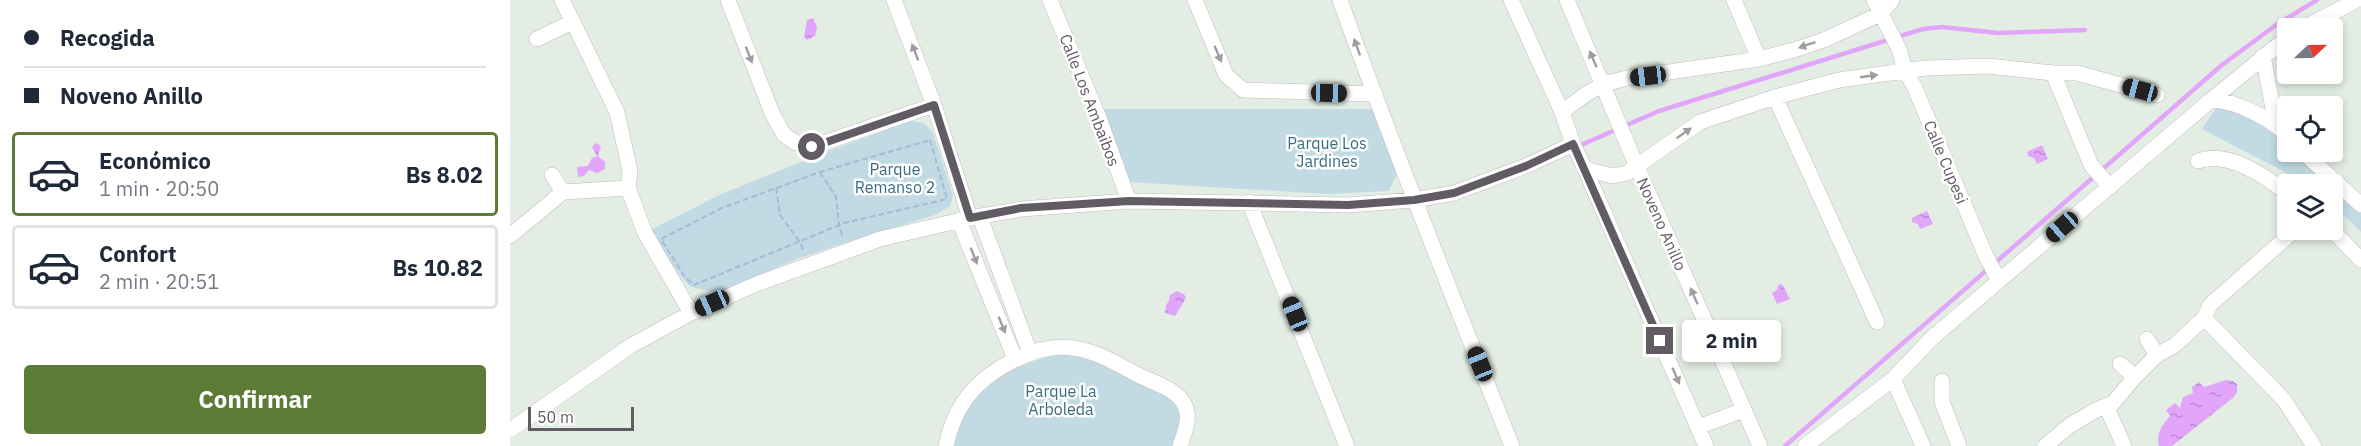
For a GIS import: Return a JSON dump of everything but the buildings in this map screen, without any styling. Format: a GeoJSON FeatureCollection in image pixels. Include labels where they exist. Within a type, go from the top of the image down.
{"type":"FeatureCollection","features":[{"type":"Feature","properties":{"kind":"street"},"geometry":{"type":"LineString","coordinates":[[562,0],[617,112],[630,171],[628,188],[645,233],[691,313]]}},
{"type":"Feature","properties":{"kind":"street"},"geometry":{"type":"LineString","coordinates":[[728,0],[772,113],[784,135],[796,143],[812,147],[934,105]]}},
{"type":"Feature","properties":{"kind":"street"},"geometry":{"type":"LineString","coordinates":[[894,0],[934,105],[1015,359]]}},
{"type":"Feature","properties":{"kind":"street","name":"Calle Los Ambaibos"},"geometry":{"type":"LineString","coordinates":[[1050,0],[1099,118],[1129,201]]}},
{"type":"Feature","properties":{"kind":"street"},"geometry":{"type":"LineString","coordinates":[[1195,0],[1226,75],[1243,90],[1375,94]]}},
{"type":"Feature","properties":{"kind":"street"},"geometry":{"type":"LineString","coordinates":[[1340,0],[1414,200],[1512,446]]}},
{"type":"Feature","properties":{"kind":"street"},"geometry":{"type":"LineString","coordinates":[[1511,0],[1562,112],[1573,144],[1586,169],[1706,446]]}},
{"type":"Feature","properties":{"kind":"street","name":"Noveno Anillo"},"geometry":{"type":"LineString","coordinates":[[1567,0],[1637,167],[1760,446]]}},
{"type":"Feature","properties":{"kind":"street"},"geometry":{"type":"LineString","coordinates":[[1734,0],[1759,59]]}},
{"type":"Feature","properties":{"kind":"street"},"geometry":{"type":"LineString","coordinates":[[1562,112],[1604,84],[1627,78],[1759,59],[1824,40],[1892,0]]}},
{"type":"Feature","properties":{"kind":"street"},"geometry":{"type":"LineString","coordinates":[[2322,18],[2357,0]]}},
{"type":"Feature","properties":{"kind":"street","name":"Calle Cupesi"},"geometry":{"type":"LineString","coordinates":[[1877,7],[1899,50],[1905,71],[1914,86],[1999,281]]}},
{"type":"Feature","properties":{"kind":"street"},"geometry":{"type":"LineString","coordinates":[[537,39],[572,22]]}},
{"type":"Feature","properties":{"kind":"street"},"geometry":{"type":"LineString","coordinates":[[1805,446],[1893,379],[1932,338],[1999,281],[2100,176],[2211,100],[2277,45]]}},
{"type":"Feature","properties":{"kind":"street"},"geometry":{"type":"LineString","coordinates":[[2263,56],[2276,124]]}},
{"type":"Feature","properties":{"kind":"street"},"geometry":{"type":"LineString","coordinates":[[1586,169],[1613,176],[1627,173],[1700,122],[1775,97],[1839,80],[1905,71],[1956,66],[1988,66],[2076,73],[2157,95]]}},
{"type":"Feature","properties":{"kind":"street"},"geometry":{"type":"LineString","coordinates":[[2054,73],[2100,176]]}},
{"type":"Feature","properties":{"kind":"street"},"geometry":{"type":"LineString","coordinates":[[1775,97],[1877,322]]}},
{"type":"Feature","properties":{"kind":"street"},"geometry":{"type":"LineString","coordinates":[[2211,100],[2221,100],[2268,118],[2276,124]]}},
{"type":"Feature","properties":{"kind":"street"},"geometry":{"type":"LineString","coordinates":[[510,430],[632,345],[691,313],[754,285],[880,239],[1021,208],[1129,201],[1348,205],[1414,200],[1454,193],[1526,166],[1573,144]]}},
{"type":"Feature","properties":{"kind":"street"},"geometry":{"type":"LineString","coordinates":[[2198,160],[2224,158],[2277,187]]}},
{"type":"Feature","properties":{"kind":"street"},"geometry":{"type":"LineString","coordinates":[[2314,162],[2361,205]]}},
{"type":"Feature","properties":{"kind":"street"},"geometry":{"type":"LineString","coordinates":[[552,175],[563,192]]}},
{"type":"Feature","properties":{"kind":"street"},"geometry":{"type":"LineString","coordinates":[[510,236],[563,192],[628,188]]}},
{"type":"Feature","properties":{"kind":"street"},"geometry":{"type":"LineString","coordinates":[[1249,202],[1347,446]]}},
{"type":"Feature","properties":{"kind":"street"},"geometry":{"type":"LineString","coordinates":[[970,219],[1030,353]]}},
{"type":"Feature","properties":{"kind":"street"},"geometry":{"type":"LineString","coordinates":[[2045,446],[2069,426],[2113,403],[2157,355],[2175,345],[2204,318],[2210,305],[2284,240]]}},
{"type":"Feature","properties":{"kind":"street"},"geometry":{"type":"LineString","coordinates":[[2342,240],[2361,260]]}},
{"type":"Feature","properties":{"kind":"street"},"geometry":{"type":"LineString","coordinates":[[2204,318],[2284,400],[2314,446]]}},
{"type":"Feature","properties":{"kind":"street"},"geometry":{"type":"LineString","coordinates":[[2147,339],[2157,355]]}},
{"type":"Feature","properties":{"kind":"street"},"geometry":{"type":"LineString","coordinates":[[946,446],[963,403],[992,374],[1015,359],[1030,353],[1072,347],[1105,358],[1177,394],[1185,406],[1187,420],[1180,446]]}},
{"type":"Feature","properties":{"kind":"street"},"geometry":{"type":"LineString","coordinates":[[2120,364],[2135,377]]}},
{"type":"Feature","properties":{"kind":"street"},"geometry":{"type":"LineString","coordinates":[[1893,379],[1923,446]]}},
{"type":"Feature","properties":{"kind":"street"},"geometry":{"type":"LineString","coordinates":[[1942,381],[1942,402],[1959,446]]}},
{"type":"Feature","properties":{"kind":"street"},"geometry":{"type":"LineString","coordinates":[[2106,406],[2124,446]]}},
{"type":"Feature","properties":{"kind":"street"},"geometry":{"type":"LineString","coordinates":[[1698,428],[1744,410]]}},
{"type":"Feature","properties":{"kind":"path"},"geometry":{"type":"LineString","coordinates":[[930,140],[947,199],[839,225],[694,285],[685,277],[661,239],[722,208],[776,188],[820,172],[930,140]]}},
{"type":"Feature","properties":{"kind":"path"},"geometry":{"type":"LineString","coordinates":[[820,172],[836,197],[839,225]]}},
{"type":"Feature","properties":{"kind":"path"},"geometry":{"type":"LineString","coordinates":[[776,188],[780,215],[800,242]]}},
{"type":"Feature","properties":{"kind":"green space"},"geometry":{"type":"Polygon","coordinates":[[[2221,101],[2277,132],[2277,162],[2313,162],[2326,174],[2288,174],[2202,129],[2221,101]]]}},
{"type":"Feature","properties":{"kind":"green space","name":"Parque Los Jardines"},"geometry":{"type":"Polygon","coordinates":[[[1103,109],[1373,109],[1397,174],[1389,191],[1327,194],[1130,182],[1103,109]]]}},
{"type":"Feature","properties":{"kind":"green space","name":"Parque Remanso 2"},"geometry":{"type":"Polygon","coordinates":[[[911,121],[924,123],[933,133],[953,196],[950,206],[935,215],[797,259],[718,293],[691,287],[680,276],[651,230],[717,196],[815,156],[911,121]]]}},
{"type":"Feature","properties":{"kind":"green space"},"geometry":{"type":"Polygon","coordinates":[[[2343,190],[2361,207],[2361,232],[2343,214],[2343,190]]]}},
{"type":"Feature","properties":{"kind":"green space","name":"Parque La Arboleda"},"geometry":{"type":"Polygon","coordinates":[[[1061,354],[1084,357],[1097,362],[1168,396],[1180,411],[1182,420],[1174,446],[953,446],[963,414],[981,391],[993,381],[1019,367],[1061,354]]]}},
{"type":"Feature","properties":{"kind":"water"},"geometry":{"type":"Polygon","coordinates":[[[813,18],[817,27],[815,36],[807,40],[804,37],[807,20],[813,18]]]}},
{"type":"Feature","properties":{"kind":"water"},"geometry":{"type":"Polygon","coordinates":[[[596,143],[601,146],[598,156],[605,162],[605,169],[597,173],[589,170],[584,176],[578,177],[577,167],[588,166],[592,158],[597,156],[592,147],[596,143]]]}},
{"type":"Feature","properties":{"kind":"water"},"geometry":{"type":"Polygon","coordinates":[[[2042,145],[2048,159],[2037,164],[2027,152],[2042,145]]]}},
{"type":"Feature","properties":{"kind":"water"},"geometry":{"type":"Polygon","coordinates":[[[1927,211],[1933,224],[1920,229],[1918,224],[1912,222],[1912,218],[1927,211]]]}},
{"type":"Feature","properties":{"kind":"water"},"geometry":{"type":"Polygon","coordinates":[[[1782,284],[1790,299],[1777,304],[1772,293],[1777,290],[1778,285],[1782,284]]]}},
{"type":"Feature","properties":{"kind":"water"},"geometry":{"type":"Polygon","coordinates":[[[1177,291],[1184,294],[1186,298],[1175,316],[1165,313],[1170,295],[1177,291]]]}},
{"type":"Feature","properties":{"kind":"water"},"geometry":{"type":"Polygon","coordinates":[[[2226,380],[2237,384],[2234,397],[2172,446],[2159,446],[2160,430],[2170,416],[2166,410],[2175,403],[2180,408],[2183,397],[2193,393],[2192,387],[2199,382],[2204,387],[2226,380]]]}},
{"type":"Feature","properties":{"kind":"waterway"},"geometry":{"type":"LineString","coordinates":[[1785,446],[2222,65],[2276,25],[2317,0]]}},
{"type":"Feature","properties":{"kind":"waterway"},"geometry":{"type":"LineString","coordinates":[[1581,145],[1659,111],[1923,29],[1942,27],[1998,33],[2085,30]]}},
{"type":"Feature","properties":{"kind":"route"},"geometry":{"type":"LineString","coordinates":[[812,147],[934,105],[962,199],[970,218],[1021,208],[1129,201],[1348,205],[1414,200],[1454,193],[1526,166],[1573,144],[1660,341]]}}]}
